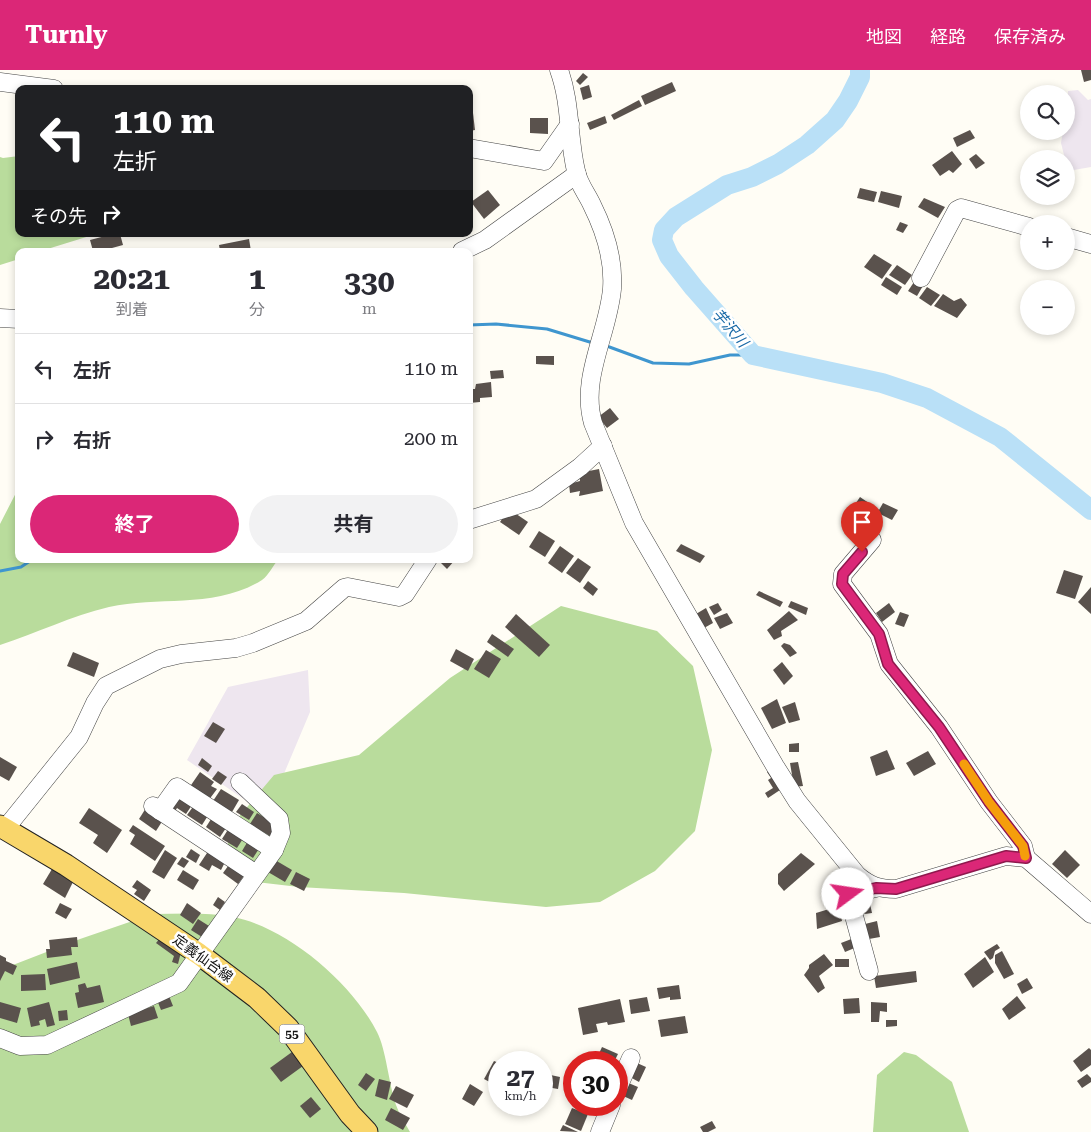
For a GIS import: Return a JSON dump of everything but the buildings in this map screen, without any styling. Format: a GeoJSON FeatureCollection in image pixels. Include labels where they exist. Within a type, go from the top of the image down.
{"type":"FeatureCollection","features":[{"type":"Feature","properties":{"kind":"main road","name":"定義仙台線"},"geometry":{"type":"LineString","coordinates":[[2,827],[66,865],[200,954],[257,998],[288,1028],[350,1114],[367,1132]]}},
{"type":"Feature","properties":{"kind":"street"},"geometry":{"type":"LineString","coordinates":[[559,70],[568,99],[576,174],[599,220],[610,256],[612,289],[596,357],[590,392],[590,414],[634,523],[775,766],[797,801],[857,876],[876,888]]}},
{"type":"Feature","properties":{"kind":"street"},"geometry":{"type":"LineString","coordinates":[[0,82],[23,85]]}},
{"type":"Feature","properties":{"kind":"street"},"geometry":{"type":"LineString","coordinates":[[473,149],[544,161],[570,124]]}},
{"type":"Feature","properties":{"kind":"street"},"geometry":{"type":"LineString","coordinates":[[468,248],[485,240],[576,174]]}},
{"type":"Feature","properties":{"kind":"street"},"geometry":{"type":"LineString","coordinates":[[922,278],[957,210],[961,208],[1020,224]]}},
{"type":"Feature","properties":{"kind":"street"},"geometry":{"type":"LineString","coordinates":[[1075,240],[1091,244]]}},
{"type":"Feature","properties":{"kind":"street"},"geometry":{"type":"LineString","coordinates":[[0,318],[15,319]]}},
{"type":"Feature","properties":{"kind":"street"},"geometry":{"type":"LineString","coordinates":[[473,519],[536,499],[580,467],[603,446]]}},
{"type":"Feature","properties":{"kind":"street"},"geometry":{"type":"LineString","coordinates":[[872,540],[843,574],[842,584],[879,634],[888,664],[939,727],[989,802],[1023,846],[1026,858]]}},
{"type":"Feature","properties":{"kind":"street"},"geometry":{"type":"LineString","coordinates":[[2,827],[79,737],[95,703],[106,686],[160,659],[182,654],[236,648],[253,643],[306,621],[344,588],[348,587],[398,597],[405,594],[425,563]]}},
{"type":"Feature","properties":{"kind":"street"},"geometry":{"type":"LineString","coordinates":[[0,1038],[20,1046],[47,1045],[179,983],[274,850],[281,833],[279,819],[240,782]]}},
{"type":"Feature","properties":{"kind":"street"},"geometry":{"type":"LineString","coordinates":[[256,874],[157,808],[177,787],[274,850]]}},
{"type":"Feature","properties":{"kind":"street"},"geometry":{"type":"LineString","coordinates":[[869,971],[848,894],[876,888],[896,889],[1006,856],[1026,858],[1091,914]]}},
{"type":"Feature","properties":{"kind":"street"},"geometry":{"type":"LineString","coordinates":[[628,1065],[631,1058]]}},
{"type":"Feature","properties":{"kind":"street"},"geometry":{"type":"LineString","coordinates":[[600,1132],[607,1116]]}},
{"type":"Feature","properties":{"kind":"shaded area"},"geometry":{"type":"Polygon","coordinates":[[[1075,90],[1078,90],[1088,100],[1091,99],[1091,167],[1075,170],[1075,150],[1063,150],[1061,143],[1062,140],[1075,140],[1075,90]]]}},
{"type":"Feature","properties":{"kind":"shaded area"},"geometry":{"type":"Polygon","coordinates":[[[308,670],[310,712],[272,802],[280,824],[187,760],[228,687],[308,670]]]}},
{"type":"Feature","properties":{"kind":"green space"},"geometry":{"type":"Polygon","coordinates":[[[15,156],[15,237],[86,237],[51,248],[15,248],[15,260],[0,265],[0,157],[15,156]]]}},
{"type":"Feature","properties":{"kind":"green space"},"geometry":{"type":"Polygon","coordinates":[[[15,495],[15,563],[276,563],[262,580],[226,595],[109,607],[81,615],[0,645],[0,524],[15,495]]]}},
{"type":"Feature","properties":{"kind":"green space"},"geometry":{"type":"Polygon","coordinates":[[[561,606],[657,631],[693,666],[712,750],[695,831],[655,871],[600,902],[546,907],[404,893],[299,887],[247,881],[224,861],[232,825],[274,775],[359,755],[450,678],[561,606]]]}},
{"type":"Feature","properties":{"kind":"green space"},"geometry":{"type":"Polygon","coordinates":[[[153,914],[213,914],[233,917],[275,932],[316,960],[352,995],[366,1013],[377,1032],[383,1048],[396,1105],[410,1132],[0,1132],[0,970],[80,939],[153,914]]]}},
{"type":"Feature","properties":{"kind":"green space"},"geometry":{"type":"Polygon","coordinates":[[[904,1052],[916,1055],[952,1082],[969,1132],[873,1132],[877,1075],[904,1052]]]}},
{"type":"Feature","properties":{"kind":"waterway","name":"芋沢川"},"geometry":{"type":"LineString","coordinates":[[860,70],[860,77],[848,101],[835,120],[807,145],[778,164],[752,177],[727,185],[676,217],[664,230],[662,240],[669,256],[694,288],[753,355],[882,383],[927,398],[1000,437],[1091,510]]}},
{"type":"Feature","properties":{"kind":"waterway"},"geometry":{"type":"LineString","coordinates":[[473,325],[496,324],[547,329],[593,343]]}},
{"type":"Feature","properties":{"kind":"waterway"},"geometry":{"type":"LineString","coordinates":[[604,345],[653,363],[689,364],[730,355],[753,355]]}},
{"type":"Feature","properties":{"kind":"waterway"},"geometry":{"type":"LineString","coordinates":[[0,571],[21,567],[27,563]]}},
{"type":"Feature","properties":{"kind":"slow traffic"},"geometry":{"type":"LineString","coordinates":[[964,764],[989,802],[1023,846],[1025,856]]}},
{"type":"Feature","properties":{"kind":"route"},"geometry":{"type":"LineString","coordinates":[[848,894],[876,888],[896,889],[1006,856],[1026,858],[1023,846],[989,802],[939,727],[888,664],[879,634],[842,584],[843,574],[862,552]]}}]}
